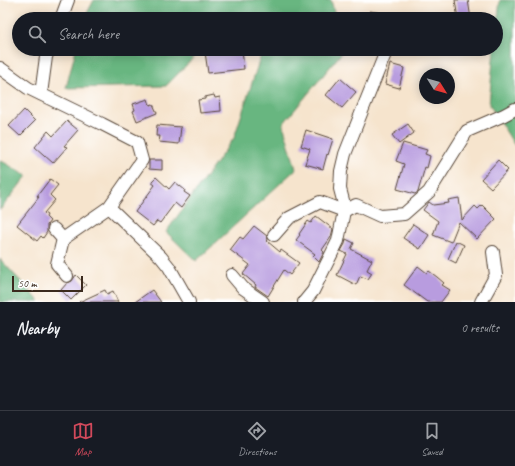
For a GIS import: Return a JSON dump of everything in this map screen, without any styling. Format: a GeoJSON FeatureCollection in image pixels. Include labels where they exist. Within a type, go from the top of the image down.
{"type":"FeatureCollection","features":[{"type":"Feature","properties":{"kind":"street"},"geometry":{"type":"LineString","coordinates":[[64,12],[68,0]]}},
{"type":"Feature","properties":{"kind":"street"},"geometry":{"type":"LineString","coordinates":[[41,94],[46,56]]}},
{"type":"Feature","properties":{"kind":"street"},"geometry":{"type":"LineString","coordinates":[[304,302],[313,291],[338,241],[344,211],[344,204],[340,189],[341,171],[346,154],[384,56]]}},
{"type":"Feature","properties":{"kind":"street"},"geometry":{"type":"LineString","coordinates":[[0,68],[28,88],[137,142],[142,160],[109,207],[63,239],[57,264],[67,276]]}},
{"type":"Feature","properties":{"kind":"street"},"geometry":{"type":"LineString","coordinates":[[274,235],[289,218],[320,202],[344,211],[356,205],[380,216],[404,214],[429,192],[467,131],[504,116],[515,109]]}},
{"type":"Feature","properties":{"kind":"street"},"geometry":{"type":"LineString","coordinates":[[109,207],[161,257],[169,267],[189,302]]}},
{"type":"Feature","properties":{"kind":"street"},"geometry":{"type":"LineString","coordinates":[[54,229],[63,239]]}},
{"type":"Feature","properties":{"kind":"street"},"geometry":{"type":"LineString","coordinates":[[481,302],[496,275],[493,252]]}},
{"type":"Feature","properties":{"kind":"street"},"geometry":{"type":"LineString","coordinates":[[232,274],[243,288],[263,302]]}},
{"type":"Feature","properties":{"kind":"green space"},"geometry":{"type":"Polygon","coordinates":[[[94,0],[331,0],[334,12],[88,12],[94,0]]]}},
{"type":"Feature","properties":{"kind":"green space"},"geometry":{"type":"Polygon","coordinates":[[[500,0],[515,0],[515,146],[489,104],[493,56],[503,56],[503,12],[499,12],[500,0]]]}},
{"type":"Feature","properties":{"kind":"green space"},"geometry":{"type":"Polygon","coordinates":[[[74,56],[195,56],[166,86],[66,88],[74,56]]]}},
{"type":"Feature","properties":{"kind":"green space"},"geometry":{"type":"Polygon","coordinates":[[[261,56],[339,56],[283,124],[296,169],[196,261],[166,232],[234,138],[261,56]]]}},
{"type":"Feature","properties":{"kind":"green space"},"geometry":{"type":"Polygon","coordinates":[[[0,160],[27,176],[0,210],[0,160]]]}},
{"type":"Feature","properties":{"kind":"green space"},"geometry":{"type":"Polygon","coordinates":[[[0,259],[40,302],[0,302],[0,259]]]}},
{"type":"Feature","properties":{"kind":"building"},"geometry":{"type":"Polygon","coordinates":[[[455,0],[468,0],[470,12],[457,12],[455,0]]]}},
{"type":"Feature","properties":{"kind":"building"},"geometry":{"type":"Polygon","coordinates":[[[206,56],[243,56],[244,69],[208,73],[206,56]]]}},
{"type":"Feature","properties":{"kind":"building"},"geometry":{"type":"Polygon","coordinates":[[[390,64],[404,68],[399,88],[385,84],[390,64]]]}},
{"type":"Feature","properties":{"kind":"building"},"geometry":{"type":"Polygon","coordinates":[[[340,78],[356,92],[342,108],[326,95],[340,78]]]}},
{"type":"Feature","properties":{"kind":"building"},"geometry":{"type":"Polygon","coordinates":[[[214,95],[215,98],[220,97],[221,111],[200,113],[198,100],[214,95]]]}},
{"type":"Feature","properties":{"kind":"building"},"geometry":{"type":"Polygon","coordinates":[[[148,99],[150,105],[153,104],[157,113],[137,121],[133,111],[135,110],[133,104],[148,99]]]}},
{"type":"Feature","properties":{"kind":"building"},"geometry":{"type":"Polygon","coordinates":[[[24,110],[35,121],[20,136],[9,126],[24,110]]]}},
{"type":"Feature","properties":{"kind":"building"},"geometry":{"type":"Polygon","coordinates":[[[67,121],[78,130],[64,146],[67,147],[53,163],[35,147],[48,131],[53,136],[67,121]]]}},
{"type":"Feature","properties":{"kind":"building"},"geometry":{"type":"Polygon","coordinates":[[[408,124],[414,133],[399,144],[392,135],[408,124]]]}},
{"type":"Feature","properties":{"kind":"building"},"geometry":{"type":"Polygon","coordinates":[[[157,125],[181,127],[179,144],[159,142],[160,136],[156,136],[157,125]]]}},
{"type":"Feature","properties":{"kind":"building"},"geometry":{"type":"Polygon","coordinates":[[[306,130],[333,139],[323,169],[305,164],[310,149],[301,146],[306,130]]]}},
{"type":"Feature","properties":{"kind":"building"},"geometry":{"type":"Polygon","coordinates":[[[403,143],[427,150],[425,154],[430,156],[427,168],[425,167],[418,192],[415,194],[397,189],[404,164],[396,161],[403,143]]]}},
{"type":"Feature","properties":{"kind":"building"},"geometry":{"type":"Polygon","coordinates":[[[149,160],[162,160],[162,170],[149,169],[149,160]]]}},
{"type":"Feature","properties":{"kind":"building"},"geometry":{"type":"Polygon","coordinates":[[[498,160],[508,170],[491,188],[481,179],[498,160]]]}},
{"type":"Feature","properties":{"kind":"building"},"geometry":{"type":"Polygon","coordinates":[[[156,177],[169,189],[175,182],[190,196],[181,208],[175,203],[160,223],[157,221],[153,226],[135,212],[155,185],[151,182],[156,177]]]}},
{"type":"Feature","properties":{"kind":"building"},"geometry":{"type":"Polygon","coordinates":[[[50,179],[58,185],[50,195],[55,200],[44,213],[50,221],[47,225],[47,232],[43,238],[41,236],[37,241],[17,225],[39,197],[37,196],[50,179]]]}},
{"type":"Feature","properties":{"kind":"building"},"geometry":{"type":"Polygon","coordinates":[[[459,198],[462,220],[475,206],[478,209],[482,205],[496,219],[477,239],[459,222],[451,242],[433,235],[438,221],[423,210],[429,202],[433,205],[449,203],[448,200],[459,198]]]}},
{"type":"Feature","properties":{"kind":"building"},"geometry":{"type":"Polygon","coordinates":[[[316,216],[333,229],[331,237],[322,250],[324,252],[319,262],[313,256],[315,254],[296,240],[308,221],[311,223],[316,216]]]}},
{"type":"Feature","properties":{"kind":"building"},"geometry":{"type":"Polygon","coordinates":[[[413,224],[429,235],[420,249],[403,238],[413,224]]]}},
{"type":"Feature","properties":{"kind":"building"},"geometry":{"type":"Polygon","coordinates":[[[254,226],[267,236],[267,241],[280,252],[281,250],[299,263],[290,275],[284,270],[268,296],[255,287],[256,285],[243,274],[250,265],[230,250],[240,237],[243,239],[254,226]]]}},
{"type":"Feature","properties":{"kind":"building"},"geometry":{"type":"Polygon","coordinates":[[[346,239],[354,243],[351,249],[372,260],[367,270],[372,273],[368,279],[360,276],[356,285],[337,275],[347,254],[341,251],[346,239]]]}},
{"type":"Feature","properties":{"kind":"building"},"geometry":{"type":"Polygon","coordinates":[[[456,241],[464,245],[456,263],[448,259],[456,241]]]}},
{"type":"Feature","properties":{"kind":"building"},"geometry":{"type":"Polygon","coordinates":[[[418,266],[427,273],[429,271],[437,277],[444,283],[442,285],[450,290],[441,302],[427,302],[404,285],[418,266]]]}},
{"type":"Feature","properties":{"kind":"building"},"geometry":{"type":"Polygon","coordinates":[[[76,275],[86,285],[71,300],[61,290],[67,283],[72,281],[76,275]]]}},
{"type":"Feature","properties":{"kind":"building"},"geometry":{"type":"Polygon","coordinates":[[[105,290],[107,294],[113,291],[118,302],[79,302],[105,290]]]}},
{"type":"Feature","properties":{"kind":"building"},"geometry":{"type":"Polygon","coordinates":[[[152,290],[161,302],[135,302],[152,290]]]}}]}
